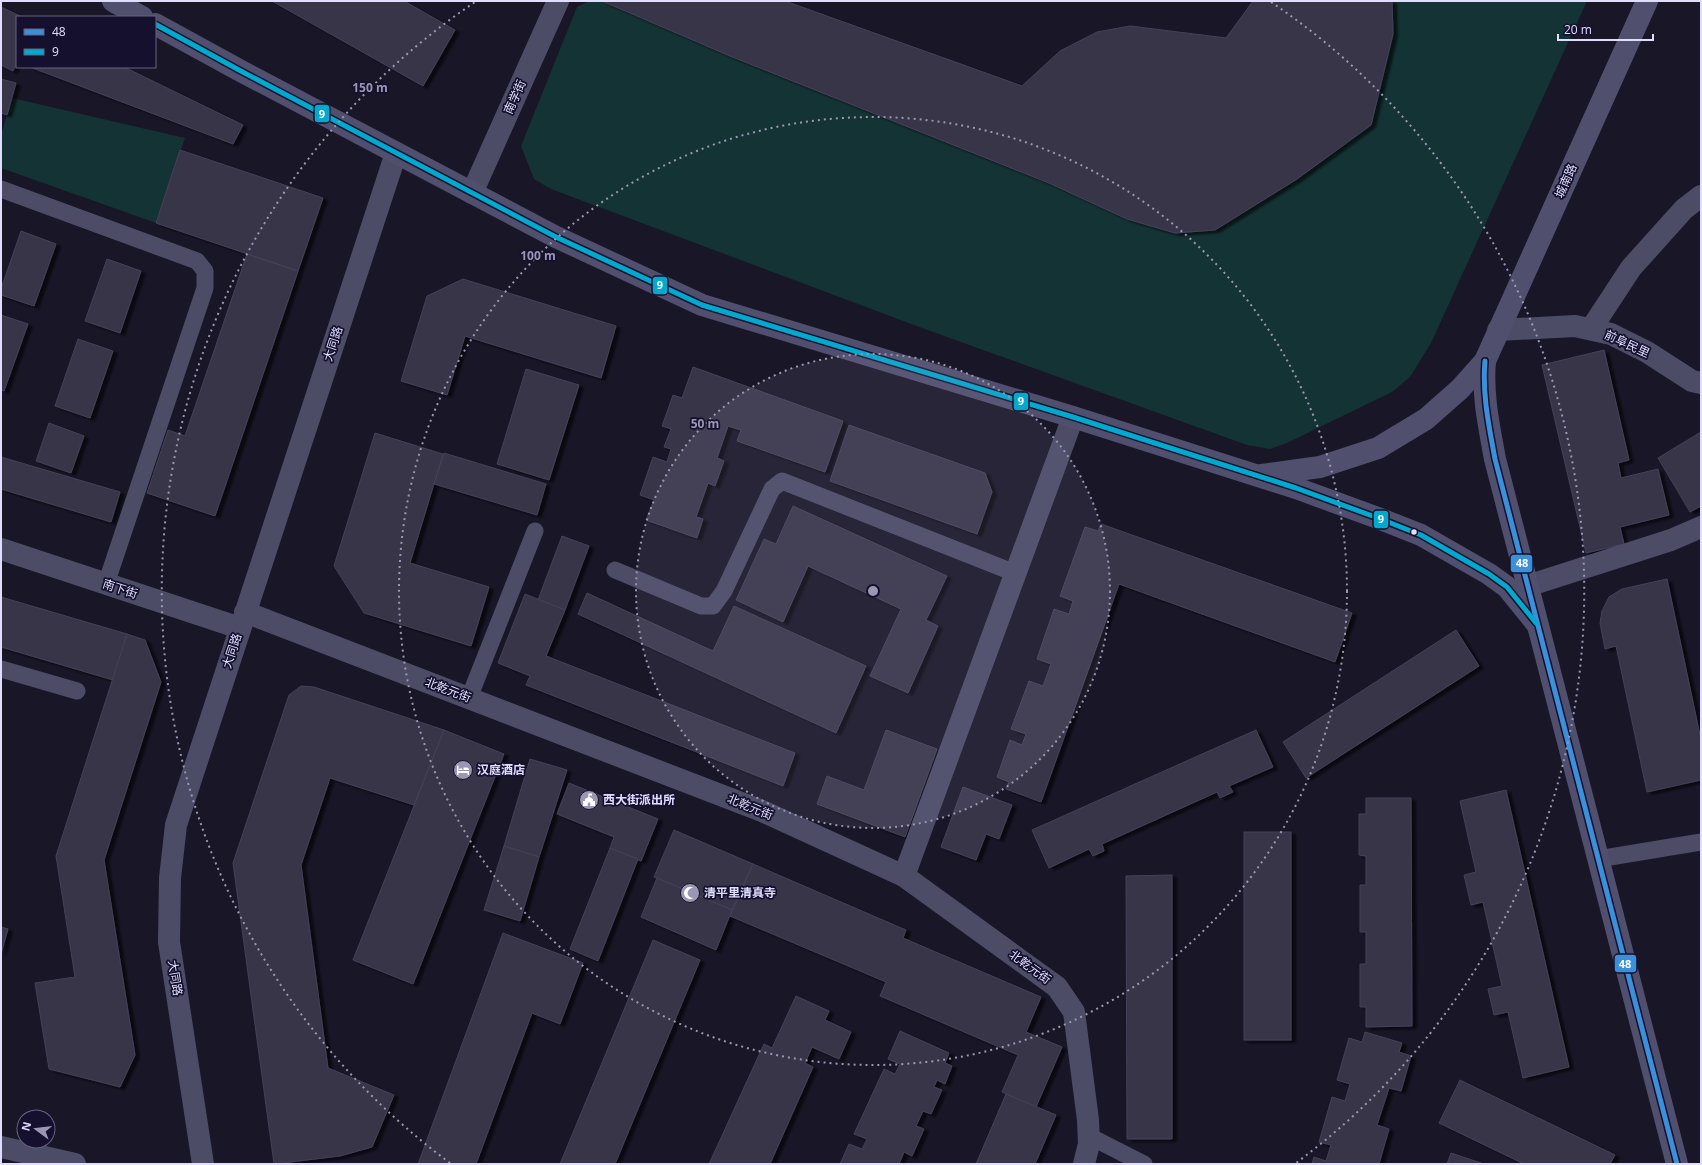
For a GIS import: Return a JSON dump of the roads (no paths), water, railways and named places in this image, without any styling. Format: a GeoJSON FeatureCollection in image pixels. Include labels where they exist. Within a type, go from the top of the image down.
{"type":"FeatureCollection","features":[{"type":"Feature","properties":{"kind":"street"},"geometry":{"type":"LineString","coordinates":[[113,1],[140,16]]}},
{"type":"Feature","properties":{"kind":"street","name":"南学街"},"geometry":{"type":"LineString","coordinates":[[472,193],[558,1]]}},
{"type":"Feature","properties":{"kind":"street","name":"城南路"},"geometry":{"type":"LineString","coordinates":[[1485,361],[1647,1]]}},
{"type":"Feature","properties":{"kind":"street"},"geometry":{"type":"LineString","coordinates":[[156,25],[556,237],[702,305],[1073,417],[1341,504],[1421,535],[1495,578],[1507,587],[1536,623]]}},
{"type":"Feature","properties":{"kind":"street","name":"大同路"},"geometry":{"type":"LineString","coordinates":[[203,1164],[169,942],[170,878],[176,826],[396,153]]}},
{"type":"Feature","properties":{"kind":"street"},"geometry":{"type":"LineString","coordinates":[[1591,329],[1631,268],[1684,209],[1701,196]]}},
{"type":"Feature","properties":{"kind":"street","name":"前阜民里"},"geometry":{"type":"LineString","coordinates":[[1498,330],[1575,326],[1611,334],[1647,352],[1692,380],[1701,383]]}},
{"type":"Feature","properties":{"kind":"street"},"geometry":{"type":"LineString","coordinates":[[1257,476],[1320,467],[1378,448],[1426,419],[1460,389],[1485,361]]}},
{"type":"Feature","properties":{"kind":"street"},"geometry":{"type":"LineString","coordinates":[[1485,361],[1483,377],[1486,406],[1495,458],[1536,623],[1677,1164]]}},
{"type":"Feature","properties":{"kind":"street"},"geometry":{"type":"LineString","coordinates":[[904,876],[1073,417]]}},
{"type":"Feature","properties":{"kind":"street"},"geometry":{"type":"LineString","coordinates":[[1527,586],[1671,540],[1701,527]]}},
{"type":"Feature","properties":{"kind":"street","name":"南下街"},"geometry":{"type":"LineString","coordinates":[[1,550],[106,584],[243,620]]}},
{"type":"Feature","properties":{"kind":"street","name":"北乾元街"},"geometry":{"type":"LineString","coordinates":[[243,620],[469,698],[762,812],[904,876],[1057,987],[1074,1012],[1088,1120],[1089,1144],[1084,1164]]}},
{"type":"Feature","properties":{"kind":"street"},"geometry":{"type":"LineString","coordinates":[[1,1147],[75,1164]]}},
{"type":"Feature","properties":{"kind":"lane"},"geometry":{"type":"LineString","coordinates":[[1,189],[197,261],[205,271],[205,288],[106,584]]}},
{"type":"Feature","properties":{"kind":"lane"},"geometry":{"type":"LineString","coordinates":[[615,570],[701,606],[713,606],[724,591],[772,489],[782,481],[1015,573]]}},
{"type":"Feature","properties":{"kind":"lane"},"geometry":{"type":"LineString","coordinates":[[469,698],[535,531]]}},
{"type":"Feature","properties":{"kind":"lane"},"geometry":{"type":"LineString","coordinates":[[1,669],[77,691]]}},
{"type":"Feature","properties":{"kind":"lane"},"geometry":{"type":"LineString","coordinates":[[1598,859],[1701,842]]}},
{"type":"Feature","properties":{"kind":"lane"},"geometry":{"type":"LineString","coordinates":[[1089,1136],[1144,1164]]}},
{"type":"Feature","properties":{"kind":"place","name":"汉庭酒店"},"geometry":{"type":"Point","coordinates":[463,770]}},
{"type":"Feature","properties":{"kind":"place","name":"西大街派出所"},"geometry":{"type":"Point","coordinates":[589,800]}},
{"type":"Feature","properties":{"kind":"place","name":"清平里清真寺"},"geometry":{"type":"Point","coordinates":[690,893]}}]}
